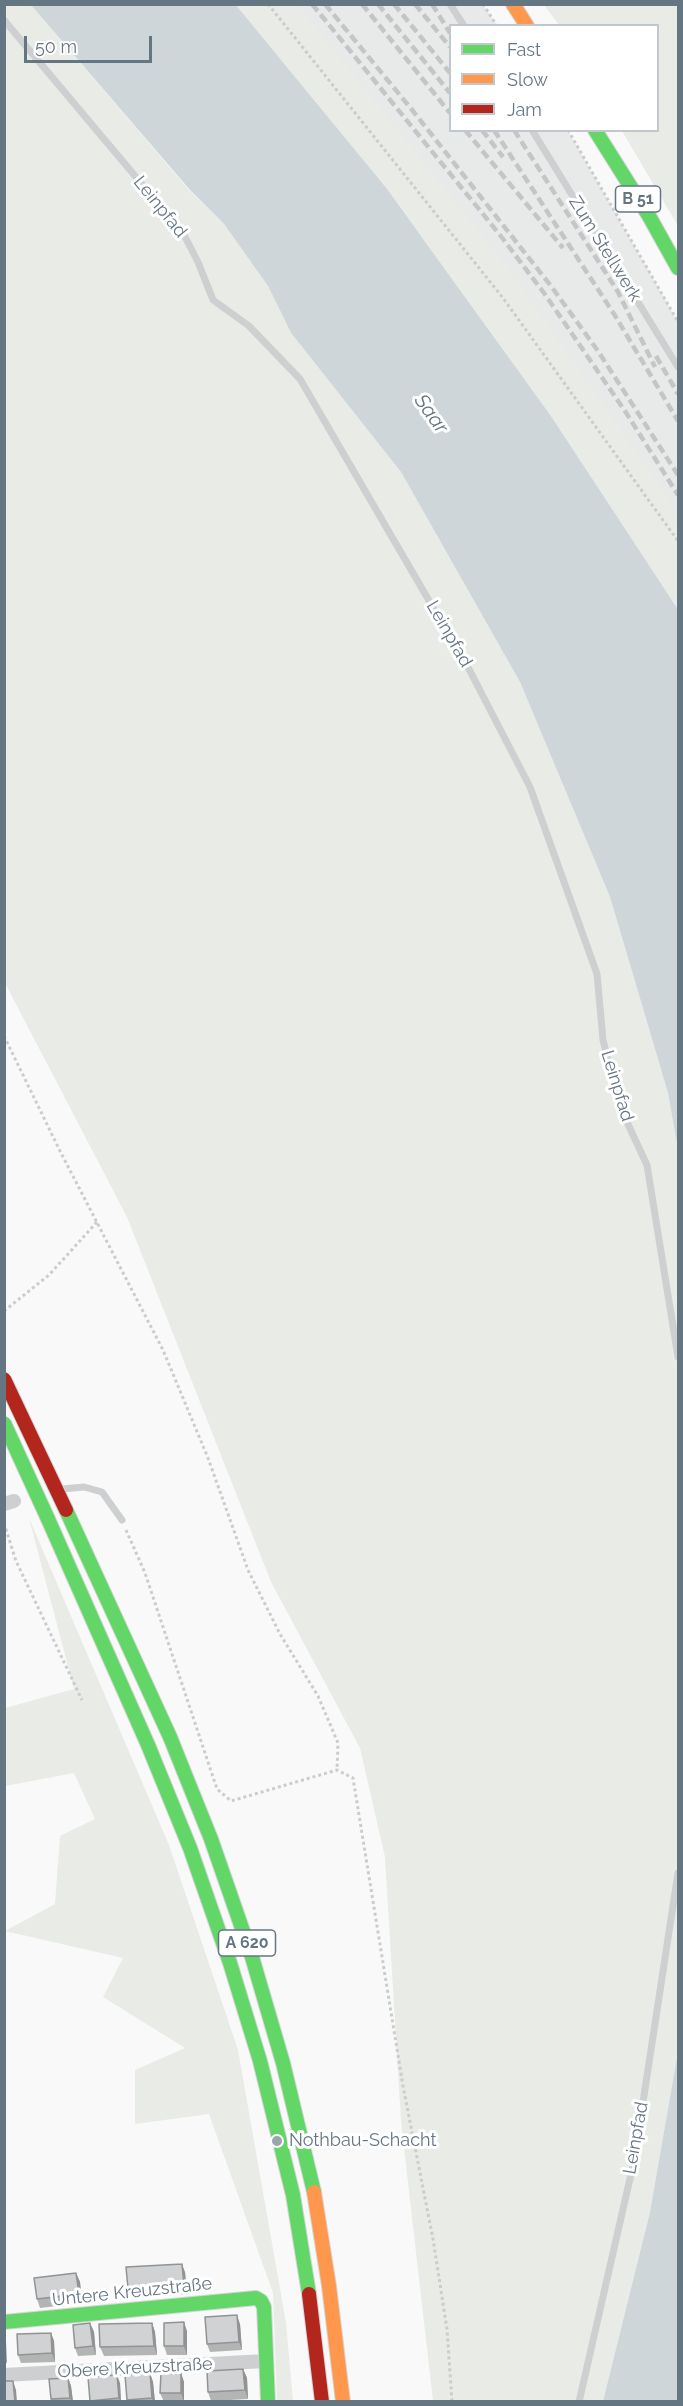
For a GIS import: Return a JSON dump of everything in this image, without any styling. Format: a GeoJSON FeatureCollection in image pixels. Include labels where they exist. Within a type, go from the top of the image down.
{"type":"FeatureCollection","features":[{"type":"Feature","properties":{"kind":"main road"},"geometry":{"type":"LineString","coordinates":[[513,4],[526,24]]}},
{"type":"Feature","properties":{"kind":"main road","name":"B 51"},"geometry":{"type":"LineString","coordinates":[[596,132],[649,216],[678,268]]}},
{"type":"Feature","properties":{"kind":"main road","name":"A 620"},"geometry":{"type":"LineString","coordinates":[[4,1379],[170,1737],[211,1839],[252,1957],[284,2063],[315,2197],[330,2286],[343,2402]]}},
{"type":"Feature","properties":{"kind":"main road","name":"A 620"},"geometry":{"type":"LineString","coordinates":[[4,1423],[108,1652],[190,1848],[233,1974],[263,2072],[293,2195],[309,2291],[322,2402]]}},
{"type":"Feature","properties":{"kind":"main road","name":"Untere Kreuzstraße"},"geometry":{"type":"LineString","coordinates":[[4,2322],[256,2298],[264,2307],[266,2361]]}},
{"type":"Feature","properties":{"kind":"main road"},"geometry":{"type":"LineString","coordinates":[[266,2361],[268,2402]]}},
{"type":"Feature","properties":{"kind":"street","name":"Obere Kreuzstraße"},"geometry":{"type":"LineString","coordinates":[[4,2375],[266,2361]]}},
{"type":"Feature","properties":{"kind":"lane"},"geometry":{"type":"LineString","coordinates":[[450,4],[463,24]]}},
{"type":"Feature","properties":{"kind":"lane","name":"Leinpfad"},"geometry":{"type":"LineString","coordinates":[[4,20],[183,233],[198,262],[213,300],[249,326],[300,379],[470,670],[531,787],[597,974],[603,1040],[619,1105],[647,1165],[678,1357]]}},
{"type":"Feature","properties":{"kind":"lane","name":"Zum Stellwerk"},"geometry":{"type":"LineString","coordinates":[[533,132],[678,367]]}},
{"type":"Feature","properties":{"kind":"lane"},"geometry":{"type":"LineString","coordinates":[[4,1400],[49,1490]]}},
{"type":"Feature","properties":{"kind":"lane"},"geometry":{"type":"LineString","coordinates":[[31,1496],[49,1490],[84,1487],[102,1492],[122,1520]]}},
{"type":"Feature","properties":{"kind":"lane","name":"Leinpfad"},"geometry":{"type":"LineString","coordinates":[[579,2402],[634,2161],[678,1872]]}},
{"type":"Feature","properties":{"kind":"path"},"geometry":{"type":"LineString","coordinates":[[268,4],[503,298],[678,540]]}},
{"type":"Feature","properties":{"kind":"path"},"geometry":{"type":"LineString","coordinates":[[483,4],[496,24]]}},
{"type":"Feature","properties":{"kind":"path"},"geometry":{"type":"LineString","coordinates":[[569,132],[678,322]]}},
{"type":"Feature","properties":{"kind":"path"},"geometry":{"type":"LineString","coordinates":[[4,1036],[163,1350],[208,1458],[248,1570],[280,1634],[318,1696],[338,1743],[337,1770]]}},
{"type":"Feature","properties":{"kind":"path"},"geometry":{"type":"LineString","coordinates":[[4,1311],[49,1275],[97,1222]]}},
{"type":"Feature","properties":{"kind":"path"},"geometry":{"type":"LineString","coordinates":[[122,1520],[145,1573],[217,1789],[231,1801],[337,1770],[353,1778],[403,2086],[435,2250],[447,2329],[452,2402]]}},
{"type":"Feature","properties":{"kind":"path"},"geometry":{"type":"LineString","coordinates":[[4,1523],[16,1561],[82,1700]]}},
{"type":"Feature","properties":{"kind":"shaded area"},"geometry":{"type":"Polygon","coordinates":[[[4,5],[31,5],[189,190],[224,224],[268,286],[291,333],[401,472],[520,682],[610,897],[668,1093],[678,1150],[678,2051],[650,2212],[603,2401],[433,2401],[401,2121],[385,1857],[360,1748],[271,1582],[127,1217],[5,983],[4,5]]]}},
{"type":"Feature","properties":{"kind":"shaded area"},"geometry":{"type":"Polygon","coordinates":[[[236,5],[298,5],[510,270],[654,477],[678,517],[678,610],[551,416],[387,189],[236,5]]]}},
{"type":"Feature","properties":{"kind":"shaded area"},"geometry":{"type":"Polygon","coordinates":[[[240,5],[483,5],[496,24],[449,24],[449,132],[569,132],[678,322],[678,563],[240,5]]]}},
{"type":"Feature","properties":{"kind":"shaded area"},"geometry":{"type":"Polygon","coordinates":[[[544,5],[678,5],[678,226],[623,132],[659,132],[659,24],[558,24],[544,5]]]}},
{"type":"Feature","properties":{"kind":"shaded area"},"geometry":{"type":"Polygon","coordinates":[[[29,1518],[169,1845],[238,2050],[286,2323],[293,2401],[277,2401],[273,2293],[209,2114],[135,2124],[135,2070],[185,2048],[103,1997],[123,1958],[5,1931],[55,1904],[60,1836],[95,1819],[74,1773],[5,1786],[5,1708],[74,1689],[29,1518]]]}},
{"type":"Feature","properties":{"kind":"water","name":"Saar"},"geometry":{"type":"Polygon","coordinates":[[[31,5],[236,5],[387,189],[551,416],[677,608],[678,1150],[668,1093],[610,897],[520,682],[401,472],[291,333],[268,286],[224,224],[190,190],[31,5]]]}},
{"type":"Feature","properties":{"kind":"water"},"geometry":{"type":"Polygon","coordinates":[[[678,2051],[678,2401],[603,2401],[650,2212],[678,2051]]]}},
{"type":"Feature","properties":{"kind":"building"},"geometry":{"type":"Polygon","coordinates":[[[182,2264],[184,2286],[128,2289],[126,2267],[182,2264]]]}},
{"type":"Feature","properties":{"kind":"building"},"geometry":{"type":"Polygon","coordinates":[[[76,2273],[79,2294],[37,2299],[34,2278],[76,2273]]]}},
{"type":"Feature","properties":{"kind":"building"},"geometry":{"type":"Polygon","coordinates":[[[237,2315],[239,2342],[207,2344],[205,2317],[237,2315]]]}},
{"type":"Feature","properties":{"kind":"building"},"geometry":{"type":"Polygon","coordinates":[[[184,2322],[184,2346],[164,2346],[164,2323],[184,2322]]]}},
{"type":"Feature","properties":{"kind":"building"},"geometry":{"type":"Polygon","coordinates":[[[90,2323],[93,2346],[75,2348],[73,2325],[90,2323]]]}},
{"type":"Feature","properties":{"kind":"building"},"geometry":{"type":"Polygon","coordinates":[[[152,2323],[154,2346],[100,2347],[99,2324],[152,2323]]]}},
{"type":"Feature","properties":{"kind":"building"},"geometry":{"type":"Polygon","coordinates":[[[51,2333],[52,2353],[18,2355],[17,2334],[51,2333]]]}},
{"type":"Feature","properties":{"kind":"building"},"geometry":{"type":"Polygon","coordinates":[[[243,2369],[245,2390],[208,2392],[207,2371],[243,2369]]]}},
{"type":"Feature","properties":{"kind":"building"},"geometry":{"type":"Polygon","coordinates":[[[150,2373],[152,2398],[127,2400],[125,2375],[150,2373]]]}},
{"type":"Feature","properties":{"kind":"building"},"geometry":{"type":"Polygon","coordinates":[[[161,2373],[181,2373],[181,2393],[160,2393],[161,2373]]]}},
{"type":"Feature","properties":{"kind":"building"},"geometry":{"type":"Polygon","coordinates":[[[117,2375],[119,2398],[90,2401],[88,2377],[117,2375]]]}},
{"type":"Feature","properties":{"kind":"building"},"geometry":{"type":"Polygon","coordinates":[[[68,2378],[70,2398],[51,2399],[49,2379],[68,2378]]]}},
{"type":"Feature","properties":{"kind":"building"},"geometry":{"type":"Polygon","coordinates":[[[4,2381],[13,2381],[15,2402],[4,2402],[4,2381]]]}},
{"type":"Feature","properties":{"kind":"railway"},"geometry":{"type":"LineString","coordinates":[[312,4],[500,235],[544,293],[625,411],[678,495]]}},
{"type":"Feature","properties":{"kind":"railway"},"geometry":{"type":"LineString","coordinates":[[325,4],[551,286],[598,351],[678,475]]}},
{"type":"Feature","properties":{"kind":"railway"},"geometry":{"type":"LineString","coordinates":[[362,4],[449,112]]}},
{"type":"Feature","properties":{"kind":"railway"},"geometry":{"type":"LineString","coordinates":[[378,4],[449,92]]}},
{"type":"Feature","properties":{"kind":"railway"},"geometry":{"type":"LineString","coordinates":[[394,4],[449,72]]}},
{"type":"Feature","properties":{"kind":"railway"},"geometry":{"type":"LineString","coordinates":[[415,4],[449,46]]}},
{"type":"Feature","properties":{"kind":"railway"},"geometry":{"type":"LineString","coordinates":[[432,4],[449,31]]}},
{"type":"Feature","properties":{"kind":"railway"},"geometry":{"type":"LineString","coordinates":[[467,132],[563,248]]}},
{"type":"Feature","properties":{"kind":"railway"},"geometry":{"type":"LineString","coordinates":[[484,132],[503,157]]}},
{"type":"Feature","properties":{"kind":"railway"},"geometry":{"type":"LineString","coordinates":[[495,132],[614,314],[678,421]]}},
{"type":"Feature","properties":{"kind":"railway"},"geometry":{"type":"LineString","coordinates":[[515,132],[618,292],[655,367]]}},
{"type":"Feature","properties":{"kind":"railway"},"geometry":{"type":"LineString","coordinates":[[656,356],[678,394]]}},
{"type":"Feature","properties":{"kind":"traffic: fast"},"geometry":{"type":"LineString","coordinates":[[596,132],[649,216],[678,268]]}},
{"type":"Feature","properties":{"kind":"traffic: fast"},"geometry":{"type":"LineString","coordinates":[[4,1423],[48,1519]]}},
{"type":"Feature","properties":{"kind":"traffic: fast"},"geometry":{"type":"LineString","coordinates":[[66,1510],[170,1737],[211,1839],[252,1957],[283,2063],[314,2192]]}},
{"type":"Feature","properties":{"kind":"traffic: fast"},"geometry":{"type":"LineString","coordinates":[[48,1519],[148,1745],[190,1848],[230,1963],[260,2061],[293,2195],[309,2294]]}},
{"type":"Feature","properties":{"kind":"traffic: fast"},"geometry":{"type":"LineString","coordinates":[[4,2322],[256,2298],[264,2307],[268,2402]]}},
{"type":"Feature","properties":{"kind":"traffic: slow"},"geometry":{"type":"LineString","coordinates":[[513,4],[526,24]]}},
{"type":"Feature","properties":{"kind":"traffic: slow"},"geometry":{"type":"LineString","coordinates":[[314,2192],[329,2286],[343,2402]]}},
{"type":"Feature","properties":{"kind":"traffic: jam"},"geometry":{"type":"LineString","coordinates":[[4,1379],[66,1510]]}},
{"type":"Feature","properties":{"kind":"traffic: jam"},"geometry":{"type":"LineString","coordinates":[[309,2294],[322,2402]]}},
{"type":"Feature","properties":{"kind":"place","name":"Nothbau-Schacht"},"geometry":{"type":"Point","coordinates":[277,2141]}}]}
